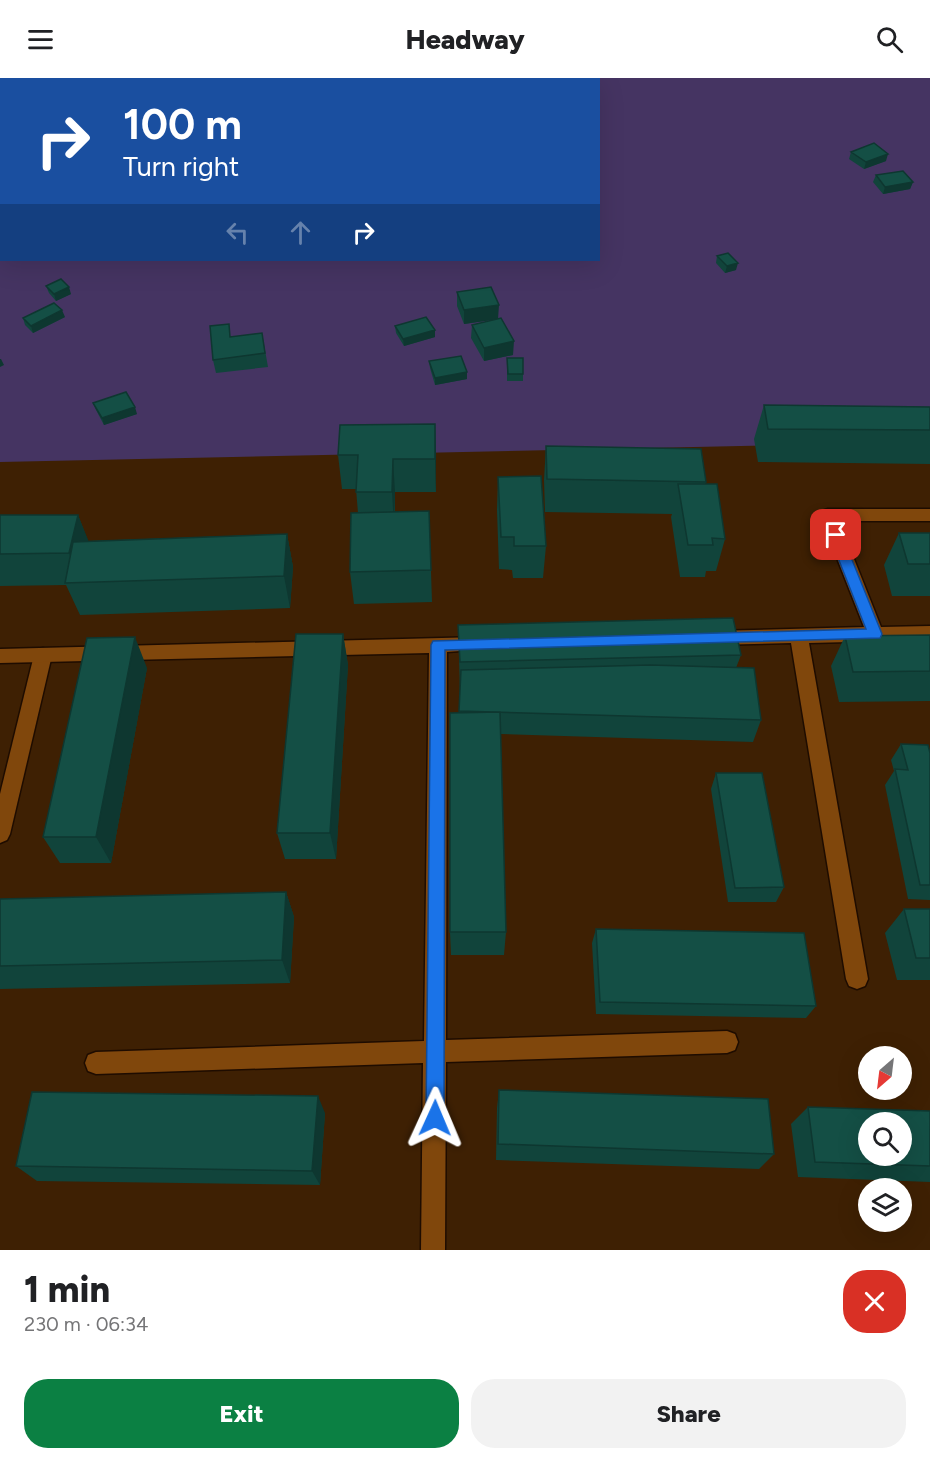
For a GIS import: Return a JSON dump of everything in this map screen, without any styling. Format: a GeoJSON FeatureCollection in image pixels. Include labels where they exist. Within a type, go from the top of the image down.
{"type":"FeatureCollection","features":[{"type":"Feature","properties":{"kind":"street"},"geometry":{"type":"LineString","coordinates":[[875,634],[828,515],[930,514]]}},
{"type":"Feature","properties":{"kind":"street"},"geometry":{"type":"LineString","coordinates":[[694,638],[930,633]]}},
{"type":"Feature","properties":{"kind":"street"},"geometry":{"type":"LineString","coordinates":[[799,636],[857,979]]}},
{"type":"Feature","properties":{"kind":"street"},"geometry":{"type":"LineString","coordinates":[[0,656],[496,644]]}},
{"type":"Feature","properties":{"kind":"street"},"geometry":{"type":"LineString","coordinates":[[433,1250],[438,645]]}},
{"type":"Feature","properties":{"kind":"street"},"geometry":{"type":"LineString","coordinates":[[0,834],[43,655]]}},
{"type":"Feature","properties":{"kind":"street"},"geometry":{"type":"LineString","coordinates":[[96,1063],[727,1042]]}},
{"type":"Feature","properties":{"kind":"shaded area"},"geometry":{"type":"Polygon","coordinates":[[[600,78],[930,78],[930,442],[0,462],[0,261],[600,261],[600,78]]]}},
{"type":"Feature","properties":{"kind":"building"},"geometry":{"type":"Polygon","coordinates":[[[874,143],[888,154],[866,162],[851,152],[874,143]]]}},
{"type":"Feature","properties":{"kind":"building"},"geometry":{"type":"Polygon","coordinates":[[[903,171],[913,182],[885,187],[876,175],[903,171]]]}},
{"type":"Feature","properties":{"kind":"building"},"geometry":{"type":"Polygon","coordinates":[[[728,253],[738,263],[727,266],[717,256],[728,253]]]}},
{"type":"Feature","properties":{"kind":"building"},"geometry":{"type":"Polygon","coordinates":[[[61,279],[69,287],[54,294],[46,286],[61,279]]]}},
{"type":"Feature","properties":{"kind":"building"},"geometry":{"type":"Polygon","coordinates":[[[491,287],[499,305],[464,310],[457,292],[491,287]]]}},
{"type":"Feature","properties":{"kind":"building"},"geometry":{"type":"Polygon","coordinates":[[[54,303],[62,310],[31,326],[23,318],[54,303]]]}},
{"type":"Feature","properties":{"kind":"building"},"geometry":{"type":"Polygon","coordinates":[[[426,317],[435,330],[403,339],[395,326],[426,317]]]}},
{"type":"Feature","properties":{"kind":"building"},"geometry":{"type":"Polygon","coordinates":[[[501,318],[514,341],[484,348],[472,325],[501,318]]]}},
{"type":"Feature","properties":{"kind":"building"},"geometry":{"type":"Polygon","coordinates":[[[229,324],[230,337],[262,333],[265,353],[213,360],[210,326],[229,324]]]}},
{"type":"Feature","properties":{"kind":"building"},"geometry":{"type":"Polygon","coordinates":[[[461,356],[467,372],[435,378],[429,361],[461,356]]]}},
{"type":"Feature","properties":{"kind":"building"},"geometry":{"type":"Polygon","coordinates":[[[507,358],[523,358],[523,374],[508,374],[507,358]]]}},
{"type":"Feature","properties":{"kind":"building"},"geometry":{"type":"Polygon","coordinates":[[[126,392],[135,407],[102,418],[93,403],[126,392]]]}},
{"type":"Feature","properties":{"kind":"building"},"geometry":{"type":"Polygon","coordinates":[[[764,405],[930,407],[930,430],[768,429],[764,405]]]}},
{"type":"Feature","properties":{"kind":"building"},"geometry":{"type":"Polygon","coordinates":[[[435,424],[435,459],[393,459],[392,492],[356,492],[358,455],[338,455],[340,425],[435,424]]]}},
{"type":"Feature","properties":{"kind":"building"},"geometry":{"type":"Polygon","coordinates":[[[546,446],[701,449],[706,482],[547,479],[546,446]]]}},
{"type":"Feature","properties":{"kind":"building"},"geometry":{"type":"Polygon","coordinates":[[[541,476],[546,546],[514,546],[514,537],[501,537],[498,477],[541,476]]]}},
{"type":"Feature","properties":{"kind":"building"},"geometry":{"type":"Polygon","coordinates":[[[678,484],[717,484],[725,539],[712,538],[713,545],[688,545],[678,484]]]}},
{"type":"Feature","properties":{"kind":"building"},"geometry":{"type":"Polygon","coordinates":[[[429,511],[431,570],[350,572],[351,513],[429,511]]]}},
{"type":"Feature","properties":{"kind":"building"},"geometry":{"type":"Polygon","coordinates":[[[0,515],[78,515],[69,553],[0,554],[0,515]]]}},
{"type":"Feature","properties":{"kind":"building"},"geometry":{"type":"Polygon","coordinates":[[[899,533],[930,533],[930,564],[908,564],[899,533]]]}},
{"type":"Feature","properties":{"kind":"building"},"geometry":{"type":"Polygon","coordinates":[[[287,534],[284,576],[65,583],[73,542],[287,534]]]}},
{"type":"Feature","properties":{"kind":"building"},"geometry":{"type":"Polygon","coordinates":[[[733,618],[741,655],[460,662],[458,625],[733,618]]]}},
{"type":"Feature","properties":{"kind":"building"},"geometry":{"type":"Polygon","coordinates":[[[296,634],[343,634],[330,833],[277,833],[296,634]]]}},
{"type":"Feature","properties":{"kind":"building"},"geometry":{"type":"Polygon","coordinates":[[[930,635],[930,671],[853,672],[845,636],[930,635]]]}},
{"type":"Feature","properties":{"kind":"building"},"geometry":{"type":"Polygon","coordinates":[[[135,637],[96,837],[43,837],[87,638],[135,637]]]}},
{"type":"Feature","properties":{"kind":"building"},"geometry":{"type":"Polygon","coordinates":[[[650,665],[754,668],[761,720],[459,711],[461,670],[650,665]]]}},
{"type":"Feature","properties":{"kind":"building"},"geometry":{"type":"Polygon","coordinates":[[[500,712],[506,932],[450,932],[450,713],[500,712]]]}},
{"type":"Feature","properties":{"kind":"building"},"geometry":{"type":"Polygon","coordinates":[[[901,744],[928,745],[930,753],[930,885],[920,885],[895,769],[908,770],[901,744]]]}},
{"type":"Feature","properties":{"kind":"building"},"geometry":{"type":"Polygon","coordinates":[[[716,773],[762,773],[784,887],[735,888],[716,773]]]}},
{"type":"Feature","properties":{"kind":"building"},"geometry":{"type":"Polygon","coordinates":[[[286,892],[282,960],[0,966],[0,899],[286,892]]]}},
{"type":"Feature","properties":{"kind":"building"},"geometry":{"type":"Polygon","coordinates":[[[904,909],[930,909],[930,958],[916,958],[904,909]]]}},
{"type":"Feature","properties":{"kind":"building"},"geometry":{"type":"Polygon","coordinates":[[[596,929],[804,933],[816,1006],[600,1002],[596,929]]]}},
{"type":"Feature","properties":{"kind":"building"},"geometry":{"type":"Polygon","coordinates":[[[499,1090],[768,1099],[774,1154],[498,1144],[499,1090]]]}},
{"type":"Feature","properties":{"kind":"building"},"geometry":{"type":"Polygon","coordinates":[[[32,1092],[318,1096],[312,1171],[16,1166],[32,1092]]]}},
{"type":"Feature","properties":{"kind":"building"},"geometry":{"type":"Polygon","coordinates":[[[808,1107],[930,1111],[930,1166],[912,1165],[912,1112],[858,1112],[858,1163],[815,1162],[808,1107]]]}},
{"type":"Feature","properties":{"kind":"route"},"geometry":{"type":"LineString","coordinates":[[435,1118],[438,645],[875,634],[836,535]]}}]}
